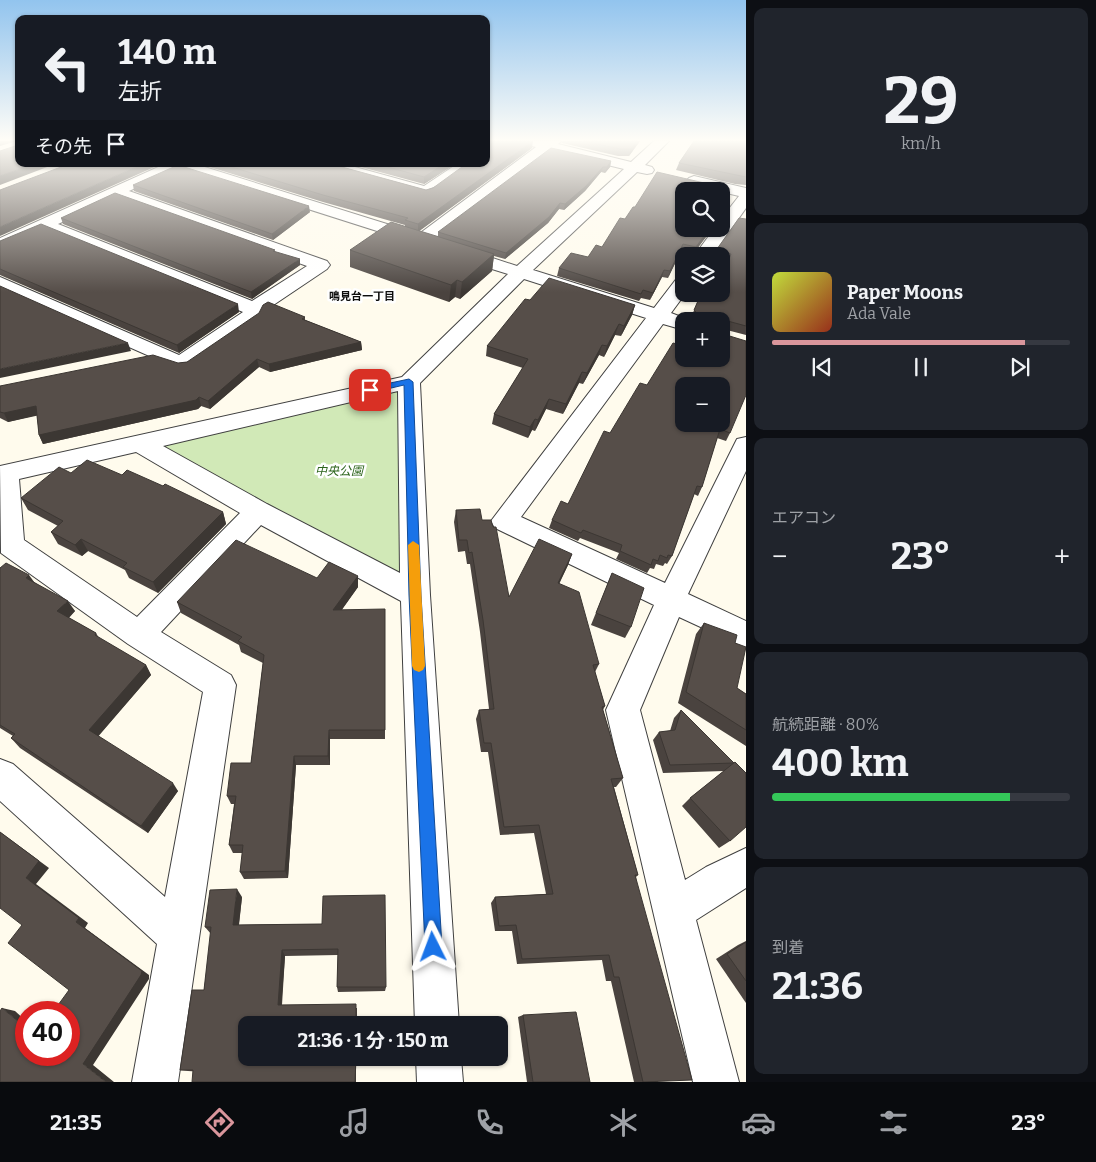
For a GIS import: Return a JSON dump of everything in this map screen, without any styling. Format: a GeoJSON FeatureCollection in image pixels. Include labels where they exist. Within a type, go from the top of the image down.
{"type":"FeatureCollection","features":[{"type":"Feature","properties":{"kind":"street"},"geometry":{"type":"LineString","coordinates":[[0,244],[114,191]]}},
{"type":"Feature","properties":{"kind":"street"},"geometry":{"type":"LineString","coordinates":[[0,283],[181,364],[252,316],[254,309],[321,265],[116,191]]}},
{"type":"Feature","properties":{"kind":"street"},"geometry":{"type":"LineString","coordinates":[[268,191],[675,321]]}},
{"type":"Feature","properties":{"kind":"street"},"geometry":{"type":"LineString","coordinates":[[421,240],[486,191]]}},
{"type":"Feature","properties":{"kind":"street"},"geometry":{"type":"LineString","coordinates":[[155,1082],[220,685],[139,636],[12,545],[3,474],[409,382],[521,272],[608,191]]}},
{"type":"Feature","properties":{"kind":"street"},"geometry":{"type":"LineString","coordinates":[[710,247],[746,198]]}},
{"type":"Feature","properties":{"kind":"street"},"geometry":{"type":"LineString","coordinates":[[43,224],[254,309]]}},
{"type":"Feature","properties":{"kind":"street"},"geometry":{"type":"LineString","coordinates":[[1,306],[25,294]]}},
{"type":"Feature","properties":{"kind":"street"},"geometry":{"type":"LineString","coordinates":[[675,294],[504,521],[746,636]]}},
{"type":"Feature","properties":{"kind":"street"},"geometry":{"type":"LineString","coordinates":[[120,362],[157,354]]}},
{"type":"Feature","properties":{"kind":"street"},"geometry":{"type":"LineString","coordinates":[[409,382],[415,595],[438,1016]]}},
{"type":"Feature","properties":{"kind":"street"},"geometry":{"type":"LineString","coordinates":[[139,443],[258,511],[415,595]]}},
{"type":"Feature","properties":{"kind":"street"},"geometry":{"type":"LineString","coordinates":[[716,1082],[623,710],[671,600],[746,445]]}},
{"type":"Feature","properties":{"kind":"street"},"geometry":{"type":"LineString","coordinates":[[139,636],[258,511]]}},
{"type":"Feature","properties":{"kind":"street"},"geometry":{"type":"LineString","coordinates":[[0,778],[179,936]]}},
{"type":"Feature","properties":{"kind":"street"},"geometry":{"type":"LineString","coordinates":[[673,911],[746,867]]}},
{"type":"Feature","properties":{"kind":"street"},"geometry":{"type":"LineString","coordinates":[[439,1066],[440,1082]]}},
{"type":"Feature","properties":{"kind":"green space","name":"中央公園"},"geometry":{"type":"Polygon","coordinates":[[[409,382],[415,595],[139,443],[409,382]]]}},
{"type":"Feature","properties":{"kind":"building"},"geometry":{"type":"Polygon","coordinates":[[[0,191],[81,191],[0,227],[0,191]]]}},
{"type":"Feature","properties":{"kind":"building"},"geometry":{"type":"Polygon","coordinates":[[[151,191],[263,191],[309,206],[272,234],[151,191]]]}},
{"type":"Feature","properties":{"kind":"building"},"geometry":{"type":"Polygon","coordinates":[[[312,191],[463,191],[418,224],[405,220],[408,218],[312,191]]]}},
{"type":"Feature","properties":{"kind":"building"},"geometry":{"type":"Polygon","coordinates":[[[492,191],[580,191],[565,204],[560,203],[549,217],[506,253],[438,232],[492,191]]]}},
{"type":"Feature","properties":{"kind":"building"},"geometry":{"type":"Polygon","coordinates":[[[645,191],[675,191],[675,237],[703,237],[696,247],[683,244],[682,247],[675,247],[675,261],[670,271],[664,270],[653,293],[643,290],[641,294],[559,268],[571,253],[588,257],[596,245],[602,247],[620,218],[625,219],[633,207],[635,207],[645,191]]]}},
{"type":"Feature","properties":{"kind":"building"},"geometry":{"type":"Polygon","coordinates":[[[115,193],[275,250],[273,251],[300,259],[251,292],[61,218],[115,193]]]}},
{"type":"Feature","properties":{"kind":"building"},"geometry":{"type":"Polygon","coordinates":[[[739,218],[746,219],[746,326],[730,322],[730,312],[696,312],[694,310],[698,302],[730,302],[730,247],[718,247],[726,237],[730,237],[730,231],[739,218]]]}},
{"type":"Feature","properties":{"kind":"building"},"geometry":{"type":"Polygon","coordinates":[[[391,222],[494,254],[462,282],[457,280],[451,285],[350,250],[391,222]]]}},
{"type":"Feature","properties":{"kind":"building"},"geometry":{"type":"Polygon","coordinates":[[[41,224],[238,304],[177,345],[0,269],[0,241],[41,224]]]}},
{"type":"Feature","properties":{"kind":"building"},"geometry":{"type":"Polygon","coordinates":[[[549,278],[635,305],[624,326],[619,324],[607,346],[602,345],[587,373],[582,372],[566,404],[549,399],[538,420],[535,419],[530,427],[494,414],[528,359],[487,346],[525,299],[530,300],[549,278]]]}},
{"type":"Feature","properties":{"kind":"building"},"geometry":{"type":"Polygon","coordinates":[[[0,286],[128,343],[0,369],[0,286]]]}},
{"type":"Feature","properties":{"kind":"building"},"geometry":{"type":"Polygon","coordinates":[[[268,302],[305,317],[302,319],[361,342],[269,364],[257,359],[208,401],[199,397],[196,400],[39,435],[36,406],[4,413],[0,412],[0,386],[153,355],[178,363],[187,362],[259,313],[263,305],[268,302]]]}},
{"type":"Feature","properties":{"kind":"building"},"geometry":{"type":"Polygon","coordinates":[[[730,336],[746,341],[746,395],[730,433],[728,432],[730,432],[730,377],[675,377],[675,432],[719,432],[702,487],[697,486],[672,556],[668,555],[667,558],[660,555],[658,561],[653,559],[651,565],[620,551],[622,545],[583,530],[581,533],[552,520],[561,501],[568,504],[604,431],[610,433],[640,383],[647,385],[673,343],[675,344],[675,367],[730,367],[730,336]]]}},
{"type":"Feature","properties":{"kind":"building"},"geometry":{"type":"Polygon","coordinates":[[[87,460],[122,475],[127,470],[163,486],[165,484],[223,512],[153,582],[123,567],[127,563],[81,539],[75,545],[51,532],[63,521],[21,498],[59,467],[71,473],[87,460]]]}},
{"type":"Feature","properties":{"kind":"building"},"geometry":{"type":"Polygon","coordinates":[[[480,509],[482,520],[491,520],[493,527],[496,527],[509,597],[539,539],[572,554],[558,583],[579,592],[599,664],[593,665],[605,706],[602,707],[623,778],[611,779],[638,875],[635,875],[692,1080],[643,1082],[619,977],[614,977],[609,955],[522,959],[516,925],[499,926],[495,897],[553,894],[539,825],[504,827],[491,743],[484,743],[479,710],[494,709],[472,552],[469,553],[467,540],[459,540],[456,510],[480,509]]]}},
{"type":"Feature","properties":{"kind":"building"},"geometry":{"type":"Polygon","coordinates":[[[236,540],[317,578],[329,562],[358,576],[333,610],[385,609],[385,730],[329,730],[328,756],[294,756],[285,871],[240,872],[243,845],[229,845],[236,796],[227,796],[231,763],[251,763],[264,655],[238,641],[242,637],[177,602],[236,540]]]}},
{"type":"Feature","properties":{"kind":"building"},"geometry":{"type":"Polygon","coordinates":[[[6,563],[29,575],[26,578],[68,601],[57,611],[146,665],[89,730],[173,783],[141,826],[11,738],[15,734],[0,725],[0,568],[6,563]]]}},
{"type":"Feature","properties":{"kind":"building"},"geometry":{"type":"Polygon","coordinates":[[[612,573],[644,588],[631,627],[596,613],[612,573]]]}},
{"type":"Feature","properties":{"kind":"building"},"geometry":{"type":"Polygon","coordinates":[[[704,623],[737,635],[735,643],[746,647],[737,688],[746,694],[746,730],[686,692],[704,623]]]}},
{"type":"Feature","properties":{"kind":"building"},"geometry":{"type":"Polygon","coordinates":[[[681,710],[734,763],[670,765],[659,732],[675,730],[681,710]]]}},
{"type":"Feature","properties":{"kind":"building"},"geometry":{"type":"Polygon","coordinates":[[[735,762],[746,773],[746,827],[730,841],[690,798],[735,762]]]}},
{"type":"Feature","properties":{"kind":"building"},"geometry":{"type":"Polygon","coordinates":[[[0,832],[39,861],[26,878],[79,918],[76,922],[142,971],[83,1064],[106,1082],[0,1082],[0,1011],[2,1008],[15,1019],[15,1066],[80,1066],[80,1001],[61,1001],[69,990],[8,943],[22,925],[0,908],[0,832]]]}},
{"type":"Feature","properties":{"kind":"building"},"geometry":{"type":"Polygon","coordinates":[[[237,889],[233,925],[322,924],[323,896],[385,895],[386,987],[337,987],[338,949],[282,950],[278,1005],[356,1004],[356,1016],[238,1016],[238,1066],[356,1066],[355,1082],[192,1082],[193,1070],[180,1070],[192,990],[204,990],[211,927],[205,927],[210,890],[237,889]]]}},
{"type":"Feature","properties":{"kind":"building"},"geometry":{"type":"Polygon","coordinates":[[[746,942],[746,981],[727,954],[746,942]]]}},
{"type":"Feature","properties":{"kind":"building"},"geometry":{"type":"Polygon","coordinates":[[[576,1012],[590,1082],[533,1082],[523,1015],[576,1012]]]}},
{"type":"Feature","properties":{"kind":"slow traffic"},"geometry":{"type":"LineString","coordinates":[[413,545],[419,666]]}},
{"type":"Feature","properties":{"kind":"district","name":"鳴見台一丁目"},"geometry":{"type":"Point","coordinates":[362,296]}},
{"type":"Feature","properties":{"kind":"route"},"geometry":{"type":"LineString","coordinates":[[370,390],[409,382],[415,595],[433,947]]}}]}
